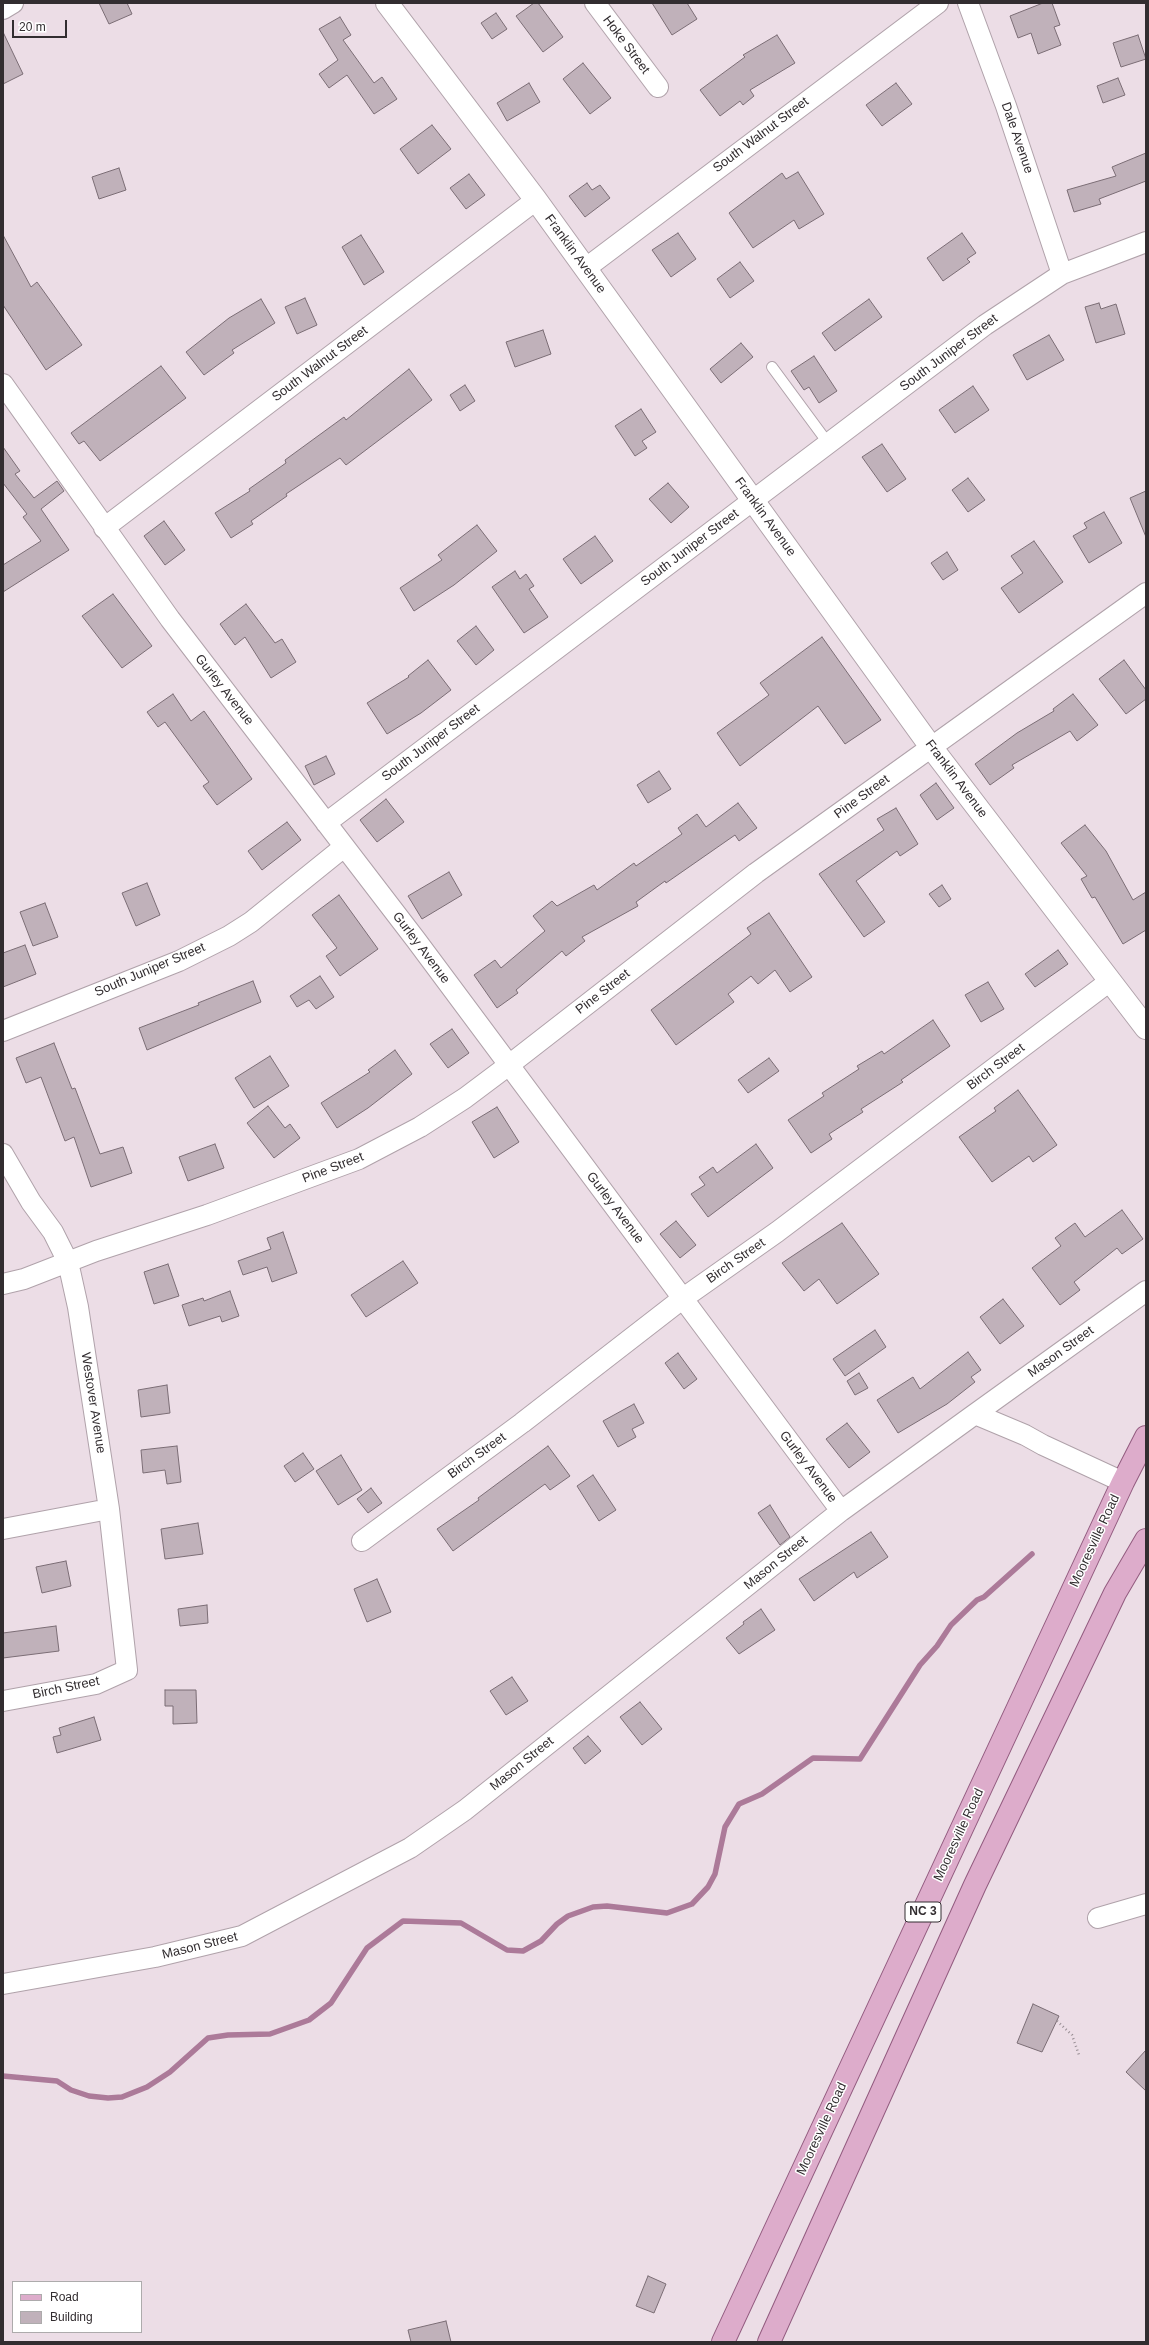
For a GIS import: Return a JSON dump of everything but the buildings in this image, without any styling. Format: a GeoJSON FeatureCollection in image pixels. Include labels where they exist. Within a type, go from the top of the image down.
{"type":"FeatureCollection","features":[{"type":"Feature","properties":{"kind":"main road","name":"Mooresville Road"},"geometry":{"type":"LineString","coordinates":[[723,2342],[1123,1482],[1146,1437]]}},
{"type":"Feature","properties":{"kind":"main road","name":"NC 3"},"geometry":{"type":"LineString","coordinates":[[769,2342],[975,1885],[1115,1593],[1146,1540]]}},
{"type":"Feature","properties":{"kind":"street"},"geometry":{"type":"LineString","coordinates":[[3,9],[13,3]]}},
{"type":"Feature","properties":{"kind":"street","name":"Franklin Avenue"},"geometry":{"type":"LineString","coordinates":[[387,3],[586,268],[932,747],[1146,1028]]}},
{"type":"Feature","properties":{"kind":"street","name":"Hoke Street"},"geometry":{"type":"LineString","coordinates":[[595,3],[658,87]]}},
{"type":"Feature","properties":{"kind":"street","name":"South Walnut Street"},"geometry":{"type":"LineString","coordinates":[[586,268],[867,54],[938,3]]}},
{"type":"Feature","properties":{"kind":"street","name":"Dale Avenue"},"geometry":{"type":"LineString","coordinates":[[968,3],[1006,106],[1062,274]]}},
{"type":"Feature","properties":{"kind":"street","name":"South Walnut Street"},"geometry":{"type":"LineString","coordinates":[[104,528],[536,200]]}},
{"type":"Feature","properties":{"kind":"street","name":"South Juniper Street"},"geometry":{"type":"LineString","coordinates":[[326,823],[985,325],[1062,274],[1146,242]]}},
{"type":"Feature","properties":{"kind":"street","name":"Gurley Avenue"},"geometry":{"type":"LineString","coordinates":[[3,384],[173,624],[509,1065],[841,1511]]}},
{"type":"Feature","properties":{"kind":"street","name":"Pine Street"},"geometry":{"type":"LineString","coordinates":[[3,1284],[24,1279],[68,1262],[207,1215],[359,1158],[420,1127],[465,1098],[509,1065],[756,873],[1146,593]]}},
{"type":"Feature","properties":{"kind":"street","name":"South Juniper Street"},"geometry":{"type":"LineString","coordinates":[[3,1031],[179,961],[229,936],[251,922],[344,847]]}},
{"type":"Feature","properties":{"kind":"street","name":"Birch Street"},"geometry":{"type":"LineString","coordinates":[[362,1541],[522,1423],[682,1299],[778,1232],[1110,981]]}},
{"type":"Feature","properties":{"kind":"street","name":"Westover Avenue"},"geometry":{"type":"LineString","coordinates":[[3,1154],[31,1202],[53,1232],[68,1262],[78,1307],[109,1509],[127,1670]]}},
{"type":"Feature","properties":{"kind":"street","name":"Mason Street"},"geometry":{"type":"LineString","coordinates":[[3,1984],[156,1957],[242,1936],[410,1848],[465,1810],[841,1511],[1146,1291]]}},
{"type":"Feature","properties":{"kind":"street"},"geometry":{"type":"LineString","coordinates":[[975,1414],[1025,1434],[1043,1446],[1123,1482]]}},
{"type":"Feature","properties":{"kind":"street"},"geometry":{"type":"LineString","coordinates":[[3,1529],[109,1509]]}},
{"type":"Feature","properties":{"kind":"street","name":"Birch Street"},"geometry":{"type":"LineString","coordinates":[[3,1701],[96,1684],[127,1670]]}},
{"type":"Feature","properties":{"kind":"street"},"geometry":{"type":"LineString","coordinates":[[1098,1918],[1146,1904]]}},
{"type":"Feature","properties":{"kind":"lane"},"geometry":{"type":"LineString","coordinates":[[772,368],[828,443]]}},
{"type":"Feature","properties":{"kind":"path"},"geometry":{"type":"LineString","coordinates":[[1057,2022],[1072,2035],[1079,2055]]}},
{"type":"Feature","properties":{"kind":"waterway"},"geometry":{"type":"LineString","coordinates":[[3,2076],[57,2081],[71,2090],[89,2096],[108,2098],[122,2097],[147,2087],[170,2072],[208,2038],[228,2035],[270,2034],[309,2020],[331,2003],[367,1948],[403,1921],[461,1923],[507,1950],[523,1951],[541,1941],[557,1924],[568,1916],[593,1907],[607,1906],[667,1913],[692,1904],[708,1887],[715,1874],[725,1827],[739,1804],[762,1794],[813,1758],[860,1759],[920,1665],[937,1646],[951,1625],[977,1600],[984,1597],[1032,1554]]}}]}
